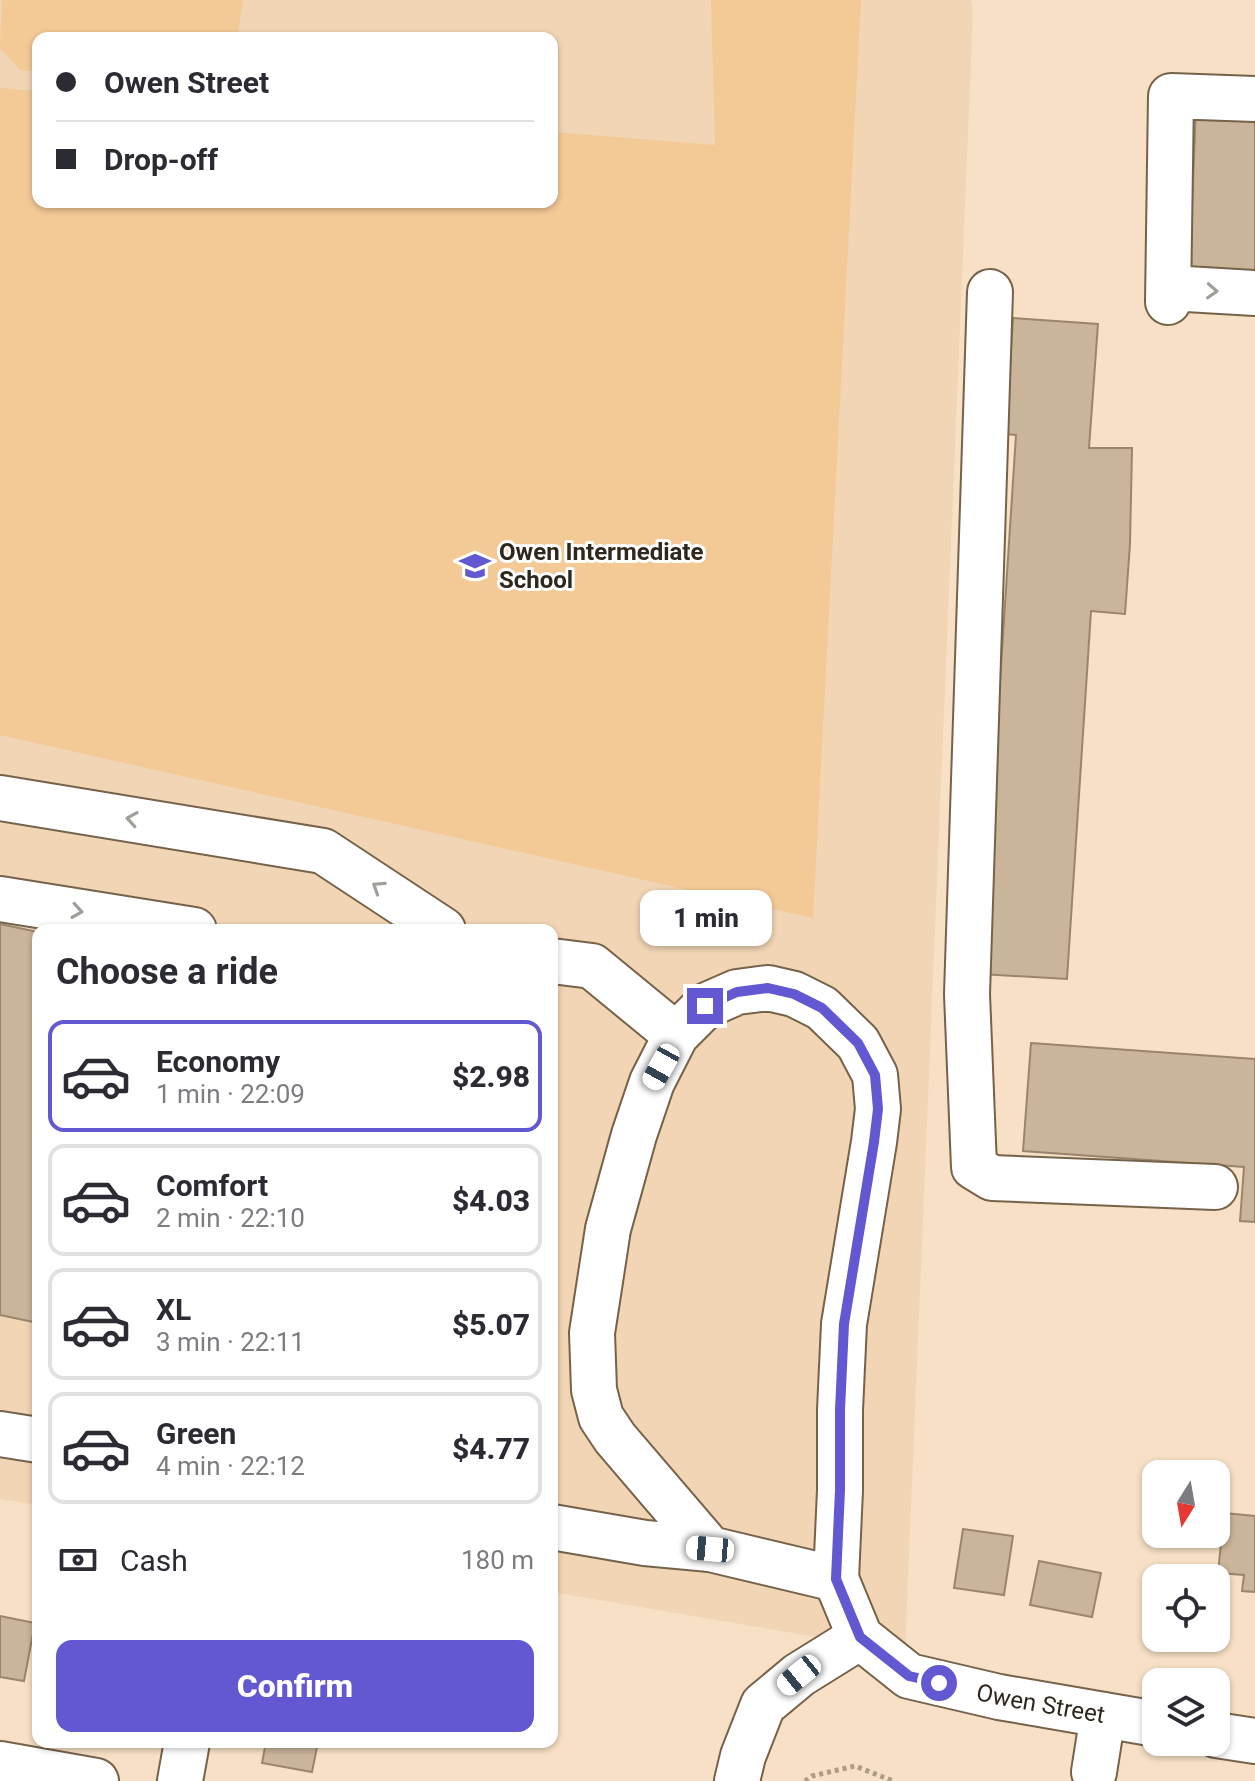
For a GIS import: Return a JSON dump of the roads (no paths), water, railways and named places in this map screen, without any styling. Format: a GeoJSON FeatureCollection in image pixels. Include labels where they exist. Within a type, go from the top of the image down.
{"type":"FeatureCollection","features":[{"type":"Feature","properties":{"kind":"street"},"geometry":{"type":"LineString","coordinates":[[1255,99],[1171,96],[1168,295],[1255,293]]}},
{"type":"Feature","properties":{"kind":"street"},"geometry":{"type":"LineString","coordinates":[[990,292],[967,994],[974,1167],[992,1178],[1215,1187]]}},
{"type":"Feature","properties":{"kind":"street"},"geometry":{"type":"LineString","coordinates":[[0,798],[323,851],[434,924]]}},
{"type":"Feature","properties":{"kind":"street"},"geometry":{"type":"LineString","coordinates":[[0,899],[156,924]]}},
{"type":"Feature","properties":{"kind":"street"},"geometry":{"type":"LineString","coordinates":[[558,962],[592,966],[676,1035]]}},
{"type":"Feature","properties":{"kind":"street"},"geometry":{"type":"LineString","coordinates":[[558,1528],[645,1543],[710,1549],[836,1579],[844,1324],[874,1142],[878,1109],[875,1075],[858,1043],[822,1008],[794,994],[768,988],[737,992],[705,1006],[676,1035],[652,1082],[608,1229],[592,1333],[594,1390],[601,1417],[615,1438],[710,1549]]}},
{"type":"Feature","properties":{"kind":"street"},"geometry":{"type":"LineString","coordinates":[[0,1434],[32,1439]]}},
{"type":"Feature","properties":{"kind":"street","name":"Owen Street"},"geometry":{"type":"LineString","coordinates":[[836,1579],[860,1637],[909,1676],[999,1697],[1142,1722]]}},
{"type":"Feature","properties":{"kind":"street"},"geometry":{"type":"LineString","coordinates":[[737,1781],[743,1756],[763,1705],[799,1675],[860,1637]]}},
{"type":"Feature","properties":{"kind":"street"},"geometry":{"type":"LineString","coordinates":[[1094,1772],[1103,1715]]}},
{"type":"Feature","properties":{"kind":"street"},"geometry":{"type":"LineString","coordinates":[[1230,1737],[1255,1741]]}},
{"type":"Feature","properties":{"kind":"street"},"geometry":{"type":"LineString","coordinates":[[180,1781],[186,1748]]}},
{"type":"Feature","properties":{"kind":"street"},"geometry":{"type":"LineString","coordinates":[[0,1764],[96,1781]]}},
{"type":"Feature","properties":{"kind":"place","name":"Owen Intermediate School"},"geometry":{"type":"Point","coordinates":[475,566]}}]}
